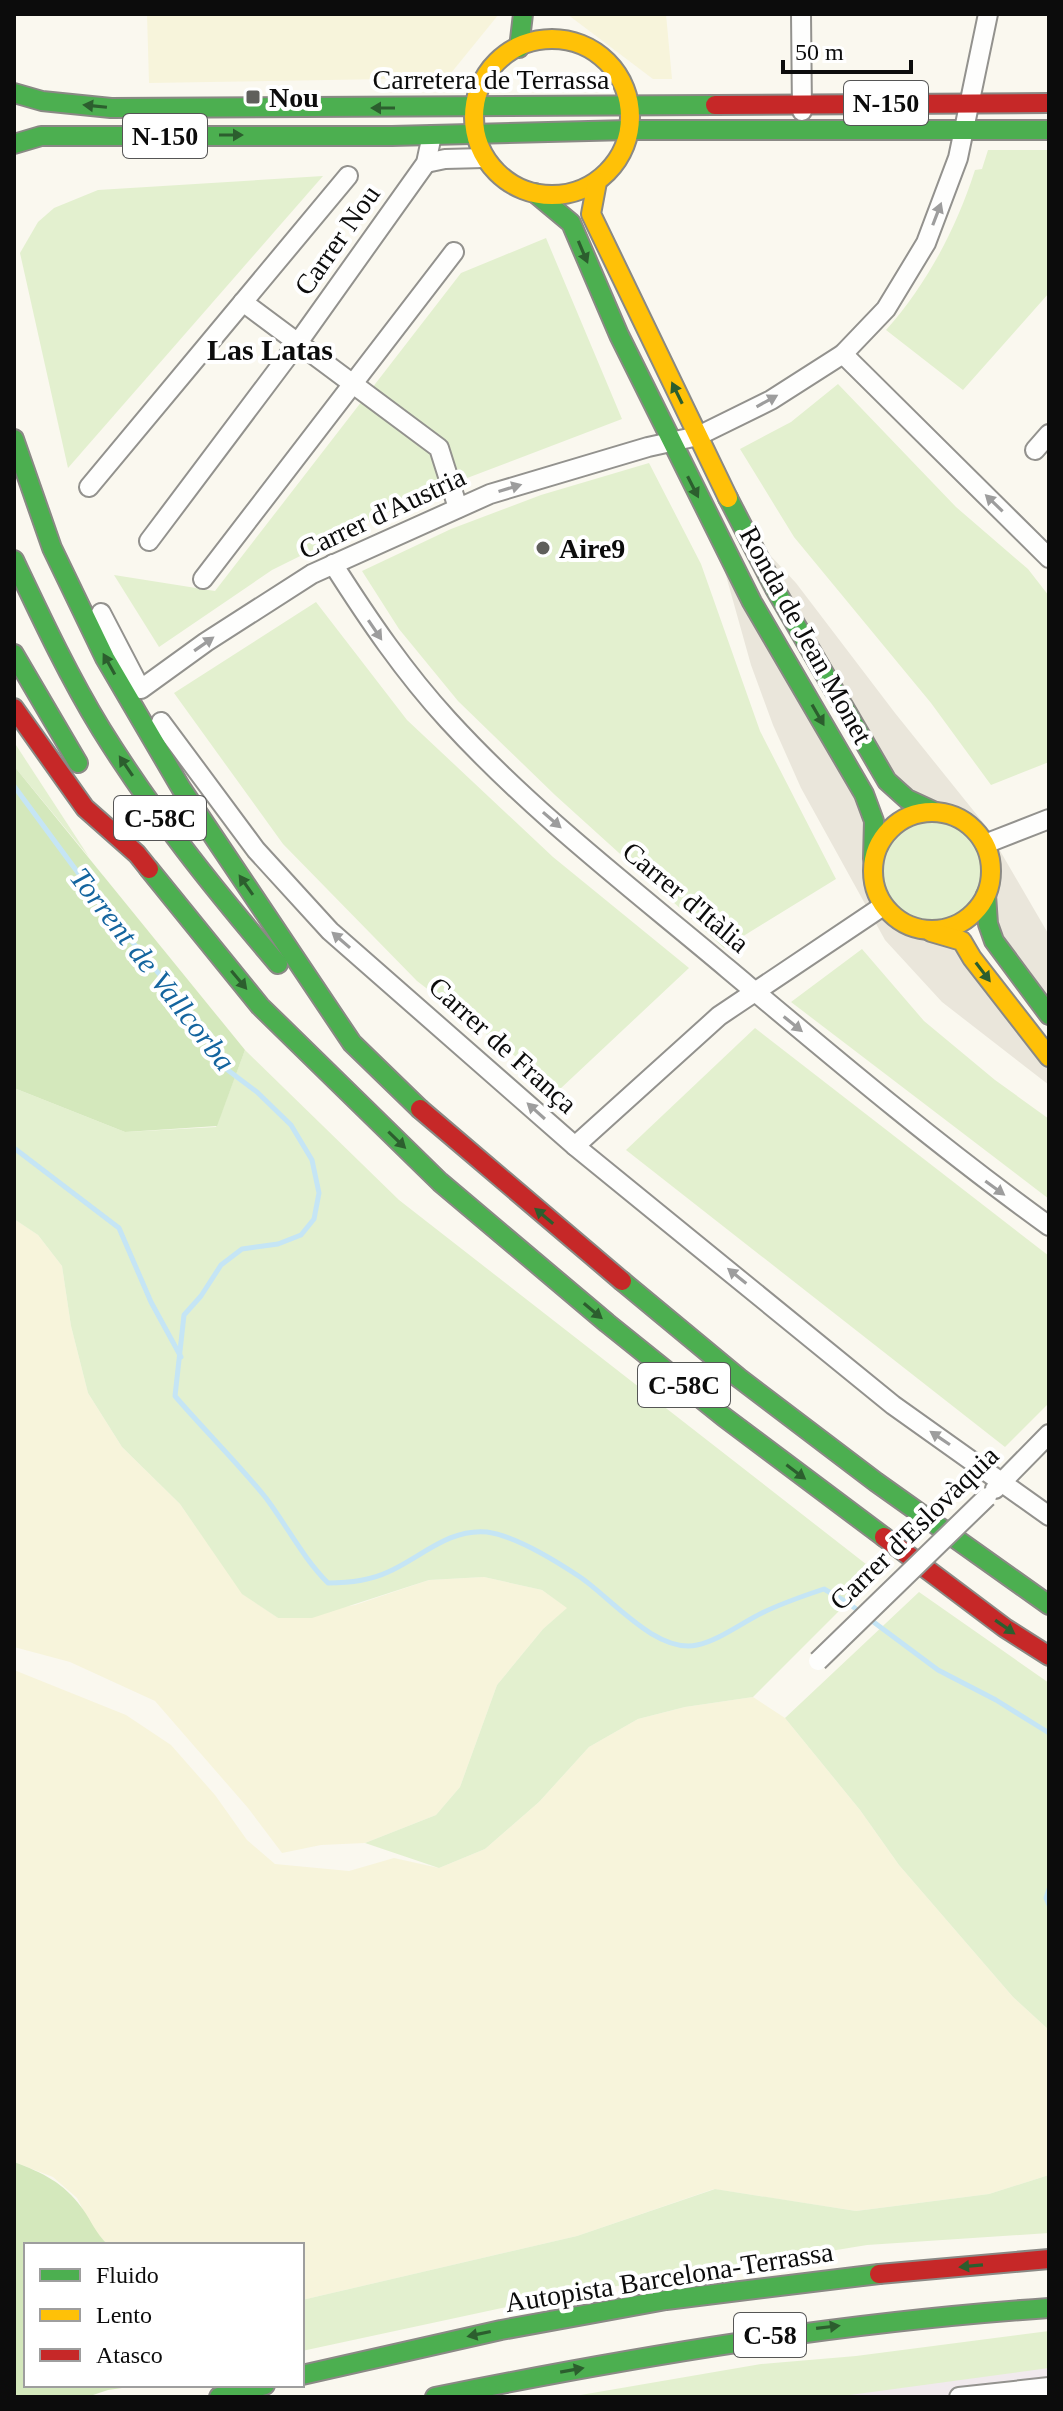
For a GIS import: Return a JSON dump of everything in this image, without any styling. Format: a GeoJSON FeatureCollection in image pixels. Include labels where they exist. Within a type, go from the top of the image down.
{"type":"FeatureCollection","features":[{"type":"Feature","properties":{"kind":"main road"},"geometry":{"type":"LineString","coordinates":[[524,14],[547,38]]}},
{"type":"Feature","properties":{"kind":"main road"},"geometry":{"type":"LineString","coordinates":[[519,48],[524,14]]}},
{"type":"Feature","properties":{"kind":"main road"},"geometry":{"type":"LineString","coordinates":[[432,135],[470,102],[493,68],[519,48],[547,38],[568,41],[599,54],[620,79],[629,106],[629,130],[618,160],[597,182],[565,196],[535,193]]}},
{"type":"Feature","properties":{"kind":"main road","name":"Carretera de Terrassa"},"geometry":{"type":"LineString","coordinates":[[14,93],[42,101],[111,108],[470,102],[629,106],[1049,103]]}},
{"type":"Feature","properties":{"kind":"main road"},"geometry":{"type":"LineString","coordinates":[[470,102],[471,120],[484,158]]}},
{"type":"Feature","properties":{"kind":"main road","name":"Carretera de Terrassa"},"geometry":{"type":"LineString","coordinates":[[14,144],[41,136],[432,135],[629,130],[1049,130]]}},
{"type":"Feature","properties":{"kind":"main road","name":"Ronda de Jean Monet"},"geometry":{"type":"LineString","coordinates":[[484,158],[502,176],[535,193],[571,223],[619,335],[752,602],[864,794],[874,821],[873,859]]}},
{"type":"Feature","properties":{"kind":"main road","name":"Ronda de Jean Monet"},"geometry":{"type":"LineString","coordinates":[[597,182],[591,214],[775,589],[887,781],[897,794],[910,803],[933,811]]}},
{"type":"Feature","properties":{"kind":"main road"},"geometry":{"type":"LineString","coordinates":[[14,439],[52,548],[105,658],[221,849],[352,1043]]}},
{"type":"Feature","properties":{"kind":"main road","name":"C-58C"},"geometry":{"type":"LineString","coordinates":[[14,560],[100,728],[166,827],[222,899],[352,1043],[434,1122],[495,1175],[739,1378],[876,1482],[1049,1605]]}},
{"type":"Feature","properties":{"kind":"main road","name":"C-58C"},"geometry":{"type":"LineString","coordinates":[[14,654],[137,854],[260,1006],[440,1182],[736,1427],[1005,1628],[1049,1656]]}},
{"type":"Feature","properties":{"kind":"main road"},"geometry":{"type":"LineString","coordinates":[[14,708],[85,808],[137,854]]}},
{"type":"Feature","properties":{"kind":"main road"},"geometry":{"type":"LineString","coordinates":[[1049,1015],[994,941],[988,924],[986,895],[991,864],[985,844],[969,824],[933,811],[912,815],[894,825],[880,841],[873,859],[874,888],[883,906],[909,926],[962,941],[1049,1057]]}},
{"type":"Feature","properties":{"kind":"main road"},"geometry":{"type":"LineString","coordinates":[[923,930],[944,929],[968,919],[986,895]]}},
{"type":"Feature","properties":{"kind":"main road","name":"Autopista Barcelona-Terrassa"},"geometry":{"type":"LineString","coordinates":[[304,2375],[501,2330],[666,2300],[907,2271],[1049,2259]]}},
{"type":"Feature","properties":{"kind":"main road","name":"C-58"},"geometry":{"type":"LineString","coordinates":[[435,2397],[712,2344],[832,2326],[1049,2308]]}},
{"type":"Feature","properties":{"kind":"main road"},"geometry":{"type":"LineString","coordinates":[[457,2397],[495,2385]]}},
{"type":"Feature","properties":{"kind":"main road"},"geometry":{"type":"LineString","coordinates":[[219,2397],[257,2387]]}},
{"type":"Feature","properties":{"kind":"street"},"geometry":{"type":"LineString","coordinates":[[801,14],[802,130]]}},
{"type":"Feature","properties":{"kind":"street"},"geometry":{"type":"LineString","coordinates":[[671,442],[698,436],[771,400],[843,354],[886,309],[926,243],[956,165],[988,14]]}},
{"type":"Feature","properties":{"kind":"street","name":"Carrer Nou"},"geometry":{"type":"LineString","coordinates":[[149,541],[297,344],[426,163],[432,135]]}},
{"type":"Feature","properties":{"kind":"street"},"geometry":{"type":"LineString","coordinates":[[426,163],[484,158]]}},
{"type":"Feature","properties":{"kind":"street"},"geometry":{"type":"LineString","coordinates":[[89,487],[348,176]]}},
{"type":"Feature","properties":{"kind":"street"},"geometry":{"type":"LineString","coordinates":[[203,579],[454,252]]}},
{"type":"Feature","properties":{"kind":"street"},"geometry":{"type":"LineString","coordinates":[[243,302],[439,448],[458,508]]}},
{"type":"Feature","properties":{"kind":"street"},"geometry":{"type":"LineString","coordinates":[[843,354],[1049,558]]}},
{"type":"Feature","properties":{"kind":"street"},"geometry":{"type":"LineString","coordinates":[[1035,450],[1049,434]]}},
{"type":"Feature","properties":{"kind":"street","name":"Carrer d'Austria"},"geometry":{"type":"LineString","coordinates":[[141,689],[206,642],[312,574],[333,564],[490,494],[671,442]]}},
{"type":"Feature","properties":{"kind":"street","name":"Carrer de França"},"geometry":{"type":"LineString","coordinates":[[39,506],[64,544],[170,737],[256,850],[330,931],[575,1146],[893,1405],[1049,1516]]}},
{"type":"Feature","properties":{"kind":"street","name":"Carrer d'Itàlia"},"geometry":{"type":"LineString","coordinates":[[333,564],[379,636],[448,719],[503,776],[616,876],[754,991],[980,1177],[1049,1226]]}},
{"type":"Feature","properties":{"kind":"street"},"geometry":{"type":"LineString","coordinates":[[985,844],[1049,819]]}},
{"type":"Feature","properties":{"kind":"street"},"geometry":{"type":"LineString","coordinates":[[575,1146],[719,1016],[883,906]]}},
{"type":"Feature","properties":{"kind":"street","name":"Carrer d'Eslovàquia"},"geometry":{"type":"LineString","coordinates":[[818,1661],[1049,1434]]}},
{"type":"Feature","properties":{"kind":"street"},"geometry":{"type":"LineString","coordinates":[[959,2397],[1049,2387]]}},
{"type":"Feature","properties":{"kind":"shaded area"},"geometry":{"type":"Polygon","coordinates":[[[147,14],[499,14],[447,78],[149,83],[147,14]]]}},
{"type":"Feature","properties":{"kind":"shaded area"},"geometry":{"type":"Polygon","coordinates":[[[567,14],[666,14],[672,79],[653,79],[567,14]]]}},
{"type":"Feature","properties":{"kind":"shaded area"},"geometry":{"type":"Polygon","coordinates":[[[711,522],[864,794],[874,888],[883,906],[909,926],[962,941],[1049,1057],[1049,1085],[942,1002],[885,940],[801,788],[773,725],[751,665],[711,522]]]}},
{"type":"Feature","properties":{"kind":"shaded area"},"geometry":{"type":"Polygon","coordinates":[[[742,525],[796,583],[985,825],[1049,935],[1049,1015],[994,941],[986,895],[991,864],[985,844],[969,824],[910,803],[742,525]]]}},
{"type":"Feature","properties":{"kind":"shaded area"},"geometry":{"type":"Polygon","coordinates":[[[14,1219],[38,1235],[62,1266],[71,1326],[88,1393],[122,1447],[180,1504],[243,1594],[278,1618],[355,1605],[429,1580],[484,1577],[542,1590],[568,1608],[543,1629],[497,1685],[460,1787],[436,1815],[365,1843],[321,1845],[282,1853],[248,1808],[155,1701],[70,1662],[14,1647],[14,1219]]]}},
{"type":"Feature","properties":{"kind":"shaded area"},"geometry":{"type":"Polygon","coordinates":[[[14,1670],[126,1715],[171,1745],[215,1795],[247,1840],[275,1864],[349,1871],[394,1858],[439,1868],[485,1849],[539,1802],[589,1747],[638,1719],[685,1707],[753,1697],[785,1718],[860,1810],[899,1865],[1013,1997],[1049,2030],[1049,2175],[989,2194],[856,2211],[714,2189],[577,2236],[304,2300],[304,2243],[106,2243],[93,2229],[77,2198],[53,2177],[14,2162],[14,1670]]]}},
{"type":"Feature","properties":{"kind":"shaded area"},"geometry":{"type":"Polygon","coordinates":[[[1049,2349],[1049,2397],[654,2397],[1049,2349]]]}},
{"type":"Feature","properties":{"kind":"green space"},"geometry":{"type":"Polygon","coordinates":[[[988,150],[1049,150],[1049,293],[963,390],[886,330],[915,294],[939,255],[975,170],[982,169],[988,150]]]}},
{"type":"Feature","properties":{"kind":"green space"},"geometry":{"type":"Polygon","coordinates":[[[323,176],[68,468],[20,253],[38,222],[54,208],[98,190],[323,176]]]}},
{"type":"Feature","properties":{"kind":"green space"},"geometry":{"type":"Polygon","coordinates":[[[546,238],[622,419],[425,494],[272,570],[159,647],[114,575],[215,591],[461,273],[546,238]]]}},
{"type":"Feature","properties":{"kind":"green space"},"geometry":{"type":"Polygon","coordinates":[[[838,384],[956,507],[1028,569],[1049,596],[1049,762],[991,785],[931,703],[794,537],[740,449],[791,422],[838,384]]]}},
{"type":"Feature","properties":{"kind":"green space"},"geometry":{"type":"Polygon","coordinates":[[[649,463],[701,564],[760,731],[836,879],[724,948],[555,795],[458,701],[399,629],[362,571],[451,529],[541,495],[649,463]]]}},
{"type":"Feature","properties":{"kind":"green space"},"geometry":{"type":"Polygon","coordinates":[[[316,602],[407,720],[553,857],[689,968],[559,1090],[417,981],[283,844],[174,693],[316,602]]]}},
{"type":"Feature","properties":{"kind":"green space"},"geometry":{"type":"Polygon","coordinates":[[[14,742],[89,857],[14,766],[14,742]]]}},
{"type":"Feature","properties":{"kind":"green space"},"geometry":{"type":"Polygon","coordinates":[[[14,766],[245,1050],[217,1126],[125,1132],[14,1088],[14,766]]]}},
{"type":"Feature","properties":{"kind":"green space"},"geometry":{"type":"Polygon","coordinates":[[[931,819],[951,823],[968,834],[979,851],[983,871],[979,891],[968,908],[951,919],[931,923],[911,919],[894,908],[883,891],[879,871],[883,851],[894,834],[911,823],[931,819]]]}},
{"type":"Feature","properties":{"kind":"green space"},"geometry":{"type":"Polygon","coordinates":[[[862,949],[924,1021],[995,1080],[1049,1119],[1049,1199],[791,1002],[862,949]]]}},
{"type":"Feature","properties":{"kind":"green space"},"geometry":{"type":"Polygon","coordinates":[[[755,1028],[1049,1256],[1049,1403],[1005,1447],[626,1150],[755,1028]]]}},
{"type":"Feature","properties":{"kind":"green space"},"geometry":{"type":"Polygon","coordinates":[[[245,1050],[399,1200],[871,1568],[862,1588],[753,1697],[685,1707],[638,1719],[589,1747],[539,1802],[485,1849],[439,1868],[365,1843],[436,1815],[460,1787],[497,1685],[543,1629],[567,1608],[542,1590],[484,1577],[429,1580],[312,1618],[278,1618],[242,1594],[180,1504],[122,1447],[88,1393],[71,1326],[62,1266],[38,1235],[14,1219],[14,1088],[125,1132],[216,1127],[245,1050]]]}},
{"type":"Feature","properties":{"kind":"green space"},"geometry":{"type":"Polygon","coordinates":[[[919,1592],[1049,1683],[1049,2030],[1013,1997],[899,1865],[860,1810],[785,1718],[919,1592]]]}},
{"type":"Feature","properties":{"kind":"green space"},"geometry":{"type":"Polygon","coordinates":[[[14,2162],[43,2175],[67,2191],[106,2243],[24,2243],[24,2387],[129,2387],[87,2397],[14,2397],[14,2162]]]}},
{"type":"Feature","properties":{"kind":"green space"},"geometry":{"type":"Polygon","coordinates":[[[1049,2175],[1049,2233],[867,2245],[562,2295],[304,2351],[304,2300],[577,2236],[715,2189],[856,2211],[989,2194],[1049,2175]]]}},
{"type":"Feature","properties":{"kind":"green space"},"geometry":{"type":"Polygon","coordinates":[[[1049,2331],[1049,2368],[835,2397],[569,2397],[761,2364],[856,2356],[1049,2331]]]}},
{"type":"Feature","properties":{"kind":"waterway","name":"Torrent de Vallcorba"},"geometry":{"type":"LineString","coordinates":[[14,786],[104,908],[216,1042],[225,1068],[257,1092],[291,1125],[312,1160],[319,1193],[314,1219],[301,1235],[278,1244],[242,1249],[221,1265],[184,1315],[175,1396],[266,1498],[303,1553],[328,1583],[374,1578],[447,1539],[473,1532],[487,1532],[510,1538],[547,1557],[580,1577],[650,1633],[681,1645],[697,1645],[713,1640],[770,1609],[824,1589],[848,1603],[938,1670],[996,1700],[1049,1733]]}},
{"type":"Feature","properties":{"kind":"waterway"},"geometry":{"type":"LineString","coordinates":[[14,1148],[119,1228],[151,1302],[181,1357]]}},
{"type":"Feature","properties":{"kind":"waterway","name":"Torrent de Vallcorba"},"geometry":{"type":"LineString","coordinates":[[1049,1889],[1046,1898],[1049,1905]]}},
{"type":"Feature","properties":{"kind":"traffic: fast"},"geometry":{"type":"LineString","coordinates":[[519,48],[523,14]]}},
{"type":"Feature","properties":{"kind":"traffic: fast"},"geometry":{"type":"LineString","coordinates":[[14,93],[42,101],[111,108],[715,105]]}},
{"type":"Feature","properties":{"kind":"traffic: fast"},"geometry":{"type":"LineString","coordinates":[[14,144],[41,136],[392,136],[629,130],[1049,130]]}},
{"type":"Feature","properties":{"kind":"traffic: fast"},"geometry":{"type":"LineString","coordinates":[[535,193],[571,223],[619,335],[752,602],[864,794],[874,821],[873,859]]}},
{"type":"Feature","properties":{"kind":"traffic: fast"},"geometry":{"type":"LineString","coordinates":[[14,439],[52,548],[105,658],[181,788],[352,1043],[420,1109]]}},
{"type":"Feature","properties":{"kind":"traffic: fast"},"geometry":{"type":"LineString","coordinates":[[728,498],[775,589],[887,781],[907,799],[933,811]]}},
{"type":"Feature","properties":{"kind":"traffic: fast"},"geometry":{"type":"LineString","coordinates":[[14,560],[77,688],[121,760],[185,850],[278,964]]}},
{"type":"Feature","properties":{"kind":"traffic: fast"},"geometry":{"type":"LineString","coordinates":[[14,654],[78,763]]}},
{"type":"Feature","properties":{"kind":"traffic: fast"},"geometry":{"type":"LineString","coordinates":[[149,869],[260,1006],[440,1182],[724,1417],[884,1537]]}},
{"type":"Feature","properties":{"kind":"traffic: fast"},"geometry":{"type":"LineString","coordinates":[[986,895],[988,924],[994,941],[1049,1015]]}},
{"type":"Feature","properties":{"kind":"traffic: fast"},"geometry":{"type":"LineString","coordinates":[[622,1281],[739,1378],[876,1482],[1049,1605]]}},
{"type":"Feature","properties":{"kind":"traffic: fast"},"geometry":{"type":"LineString","coordinates":[[304,2375],[501,2330],[666,2300],[879,2274]]}},
{"type":"Feature","properties":{"kind":"traffic: fast"},"geometry":{"type":"LineString","coordinates":[[435,2397],[740,2342],[894,2322],[1049,2308]]}},
{"type":"Feature","properties":{"kind":"traffic: fast"},"geometry":{"type":"LineString","coordinates":[[219,2397],[257,2387]]}},
{"type":"Feature","properties":{"kind":"traffic: slow"},"geometry":{"type":"LineString","coordinates":[[552,39],[582,45],[607,62],[624,87],[630,117],[624,147],[607,172],[582,189],[552,195],[522,189],[497,172],[480,147],[474,117],[480,87],[497,62],[522,45],[552,39]]}},
{"type":"Feature","properties":{"kind":"traffic: slow"},"geometry":{"type":"LineString","coordinates":[[597,182],[591,214],[728,498]]}},
{"type":"Feature","properties":{"kind":"traffic: slow"},"geometry":{"type":"LineString","coordinates":[[932,812],[955,816],[974,829],[987,848],[991,871],[987,894],[974,913],[955,926],[932,930],[909,926],[890,913],[877,894],[873,871],[877,848],[890,829],[909,816],[932,812]]}},
{"type":"Feature","properties":{"kind":"traffic: slow"},"geometry":{"type":"LineString","coordinates":[[931,932],[962,941],[1049,1057]]}},
{"type":"Feature","properties":{"kind":"traffic: jam"},"geometry":{"type":"LineString","coordinates":[[715,105],[1049,103]]}},
{"type":"Feature","properties":{"kind":"traffic: jam"},"geometry":{"type":"LineString","coordinates":[[14,708],[85,808],[137,854],[149,869]]}},
{"type":"Feature","properties":{"kind":"traffic: jam"},"geometry":{"type":"LineString","coordinates":[[420,1109],[622,1281]]}},
{"type":"Feature","properties":{"kind":"traffic: jam"},"geometry":{"type":"LineString","coordinates":[[884,1537],[1005,1628],[1049,1656]]}},
{"type":"Feature","properties":{"kind":"traffic: jam"},"geometry":{"type":"LineString","coordinates":[[879,2274],[1049,2259]]}},
{"type":"Feature","properties":{"kind":"place","name":"Nou"},"geometry":{"type":"Point","coordinates":[253,97]}},
{"type":"Feature","properties":{"kind":"place","name":"Aire9"},"geometry":{"type":"Point","coordinates":[543,548]}},
{"type":"Feature","properties":{"kind":"district","name":"Las Latas"},"geometry":{"type":"Point","coordinates":[270,349]}}]}
